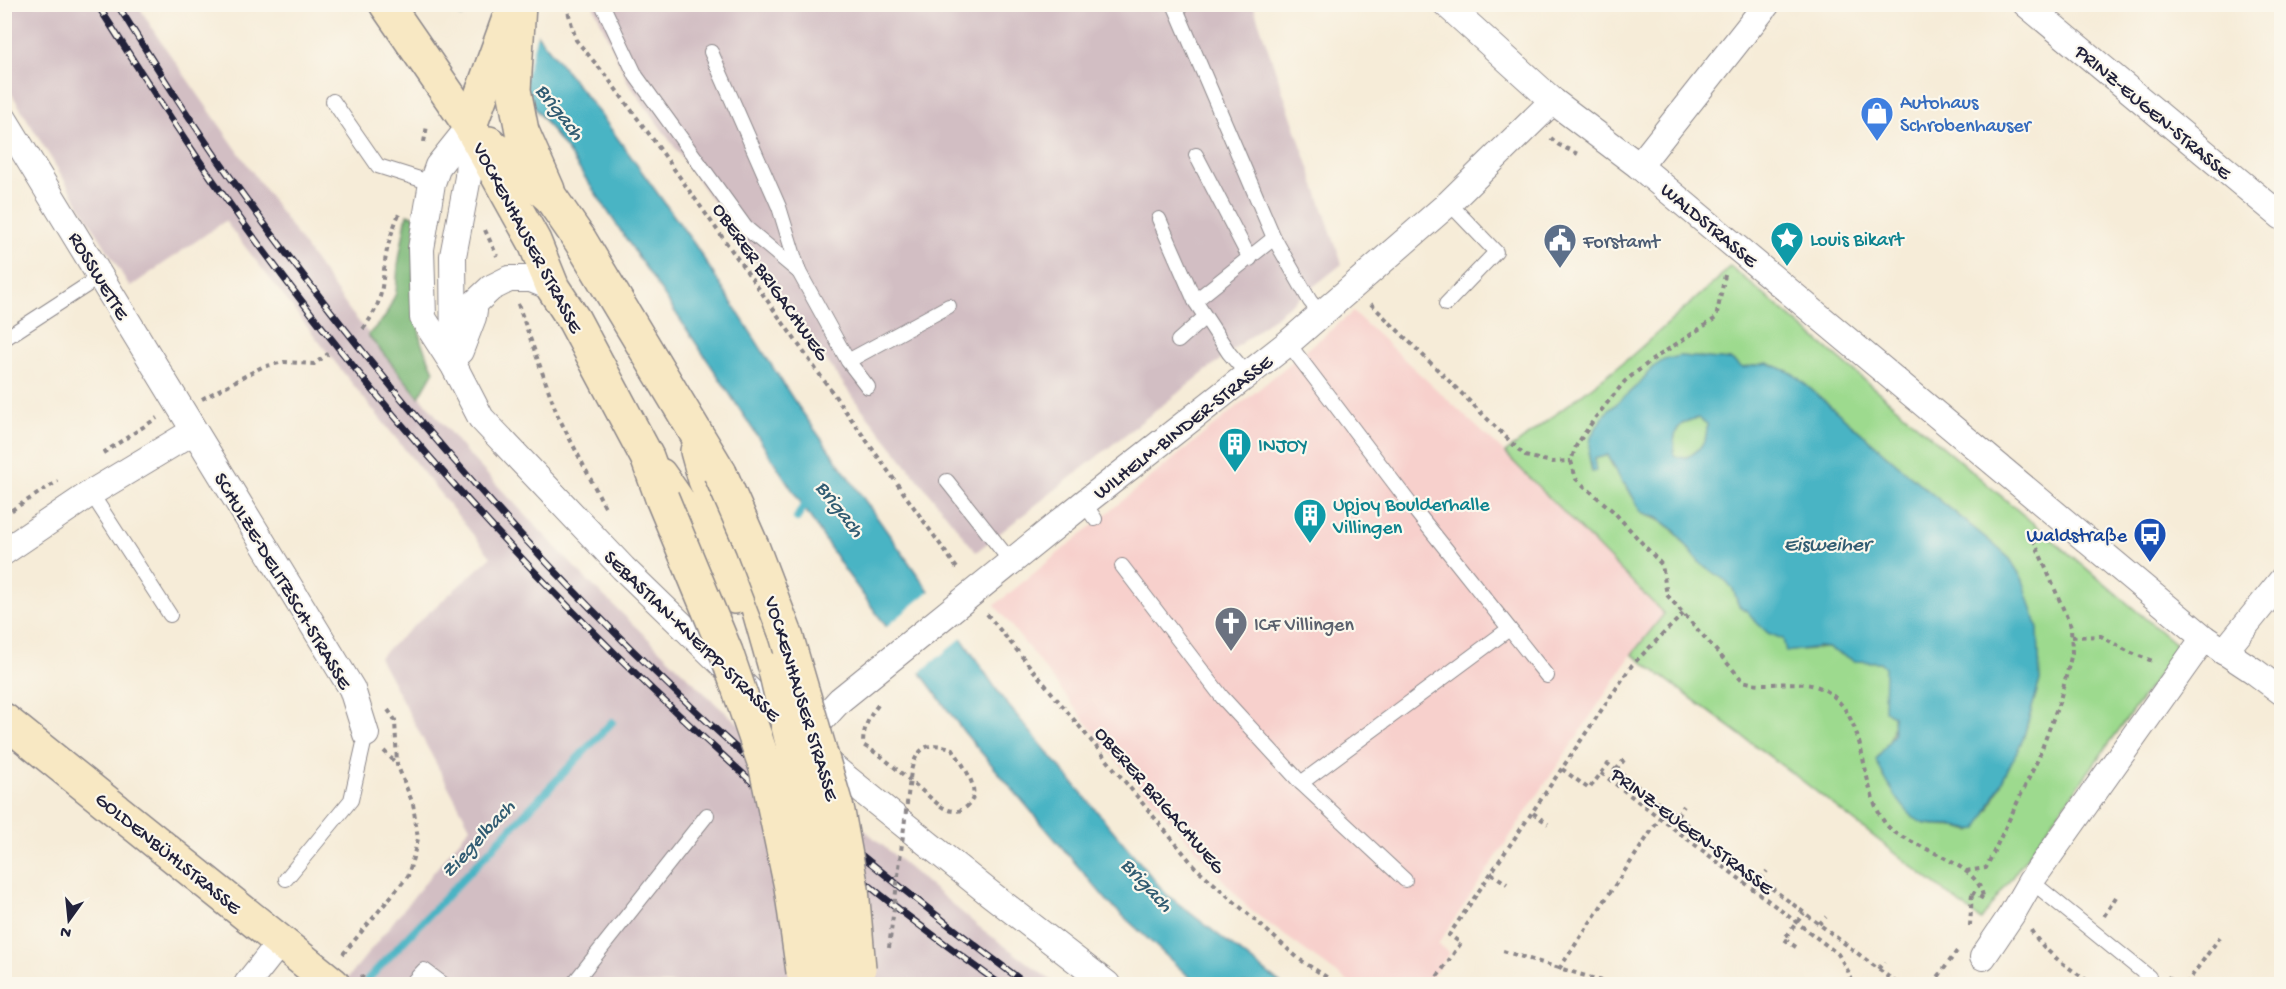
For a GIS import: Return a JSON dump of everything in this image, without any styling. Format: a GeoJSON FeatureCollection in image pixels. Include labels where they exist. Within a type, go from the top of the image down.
{"type":"FeatureCollection","features":[{"type":"Feature","properties":{"kind":"main road"},"geometry":{"type":"LineString","coordinates":[[386,4],[470,126]]}},
{"type":"Feature","properties":{"kind":"main road"},"geometry":{"type":"LineString","coordinates":[[470,126],[514,4]]}},
{"type":"Feature","properties":{"kind":"main road"},"geometry":{"type":"LineString","coordinates":[[519,4],[514,90],[522,131],[551,198]]}},
{"type":"Feature","properties":{"kind":"main road","name":"VOCKENHAUSER STRASSE"},"geometry":{"type":"LineString","coordinates":[[470,126],[551,198],[580,240],[690,427],[712,476],[757,604],[774,664],[806,803],[824,913],[812,980]]}},
{"type":"Feature","properties":{"kind":"main road","name":"VOCKENHAUSER STRASSE"},"geometry":{"type":"LineString","coordinates":[[470,126],[534,241],[553,288],[574,320],[668,495],[774,664]]}},
{"type":"Feature","properties":{"kind":"main road","name":"VOCKENHAUSER STRASSE"},"geometry":{"type":"LineString","coordinates":[[712,476],[752,546],[786,635],[838,812],[869,969]]}},
{"type":"Feature","properties":{"kind":"main road","name":"VOCKENHAUSER STRASSE"},"geometry":{"type":"LineString","coordinates":[[668,495],[766,768],[812,980]]}},
{"type":"Feature","properties":{"kind":"main road","name":"GOLDENBÜHLSTRASSE"},"geometry":{"type":"LineString","coordinates":[[4,720],[281,941],[336,972]]}},
{"type":"Feature","properties":{"kind":"street","name":"WALDSTRASSE"},"geometry":{"type":"LineString","coordinates":[[1446,4],[1553,101],[1639,166],[2214,645],[2282,692]]}},
{"type":"Feature","properties":{"kind":"street"},"geometry":{"type":"LineString","coordinates":[[1639,166],[1767,4]]}},
{"type":"Feature","properties":{"kind":"street","name":"PRINZ-EUGEN-STRASSE"},"geometry":{"type":"LineString","coordinates":[[2026,4],[2282,217]]}},
{"type":"Feature","properties":{"kind":"street","name":"WILHELM-BINDER-STRASSE"},"geometry":{"type":"LineString","coordinates":[[802,742],[840,700],[876,671],[976,605],[1012,563],[1090,511],[1247,374],[1288,343],[1449,203],[1553,101]]}},
{"type":"Feature","properties":{"kind":"street","name":"ROSSWETTE"},"geometry":{"type":"LineString","coordinates":[[4,119],[194,430]]}},
{"type":"Feature","properties":{"kind":"street","name":"SEBASTIAN-KNEIPP-STRASSE"},"geometry":{"type":"LineString","coordinates":[[470,126],[438,166],[432,183],[421,249],[423,318],[454,366],[481,418],[623,568],[802,742],[988,892],[1107,984]]}},
{"type":"Feature","properties":{"kind":"street","name":"SEBASTIAN-KNEIPP-STRASSE"},"geometry":{"type":"LineString","coordinates":[[454,366],[453,256],[468,177],[470,126]]}},
{"type":"Feature","properties":{"kind":"street"},"geometry":{"type":"LineString","coordinates":[[454,366],[473,317],[475,303],[491,288],[509,279],[531,279],[553,288]]}},
{"type":"Feature","properties":{"kind":"street"},"geometry":{"type":"LineString","coordinates":[[4,552],[194,430]]}},
{"type":"Feature","properties":{"kind":"street","name":"SCHULZE-DELITZSCH-STRASSE"},"geometry":{"type":"LineString","coordinates":[[194,430],[352,689],[366,734]]}},
{"type":"Feature","properties":{"kind":"street"},"geometry":{"type":"LineString","coordinates":[[1971,953],[2012,914],[2031,881],[2181,672],[2214,645],[2282,580]]}},
{"type":"Feature","properties":{"kind":"street"},"geometry":{"type":"LineString","coordinates":[[247,984],[281,941]]}},
{"type":"Feature","properties":{"kind":"lane"},"geometry":{"type":"LineString","coordinates":[[602,4],[636,76],[746,228],[799,272]]}},
{"type":"Feature","properties":{"kind":"lane"},"geometry":{"type":"LineString","coordinates":[[1174,4],[1274,238],[1310,301],[1321,314]]}},
{"type":"Feature","properties":{"kind":"lane"},"geometry":{"type":"LineString","coordinates":[[711,52],[779,207],[799,272],[848,362],[868,387]]}},
{"type":"Feature","properties":{"kind":"lane"},"geometry":{"type":"LineString","coordinates":[[333,100],[378,166],[432,183]]}},
{"type":"Feature","properties":{"kind":"lane"},"geometry":{"type":"LineString","coordinates":[[1196,155],[1250,259]]}},
{"type":"Feature","properties":{"kind":"lane"},"geometry":{"type":"LineString","coordinates":[[1446,304],[1496,252],[1449,203]]}},
{"type":"Feature","properties":{"kind":"lane"},"geometry":{"type":"LineString","coordinates":[[1159,219],[1195,301],[1229,353],[1247,374]]}},
{"type":"Feature","properties":{"kind":"lane"},"geometry":{"type":"LineString","coordinates":[[1195,301],[1274,238]]}},
{"type":"Feature","properties":{"kind":"lane"},"geometry":{"type":"LineString","coordinates":[[4,339],[101,276]]}},
{"type":"Feature","properties":{"kind":"lane"},"geometry":{"type":"LineString","coordinates":[[848,362],[949,306]]}},
{"type":"Feature","properties":{"kind":"lane"},"geometry":{"type":"LineString","coordinates":[[1178,341],[1205,318]]}},
{"type":"Feature","properties":{"kind":"lane"},"geometry":{"type":"LineString","coordinates":[[1288,343],[1547,676]]}},
{"type":"Feature","properties":{"kind":"lane"},"geometry":{"type":"LineString","coordinates":[[947,481],[1012,563]]}},
{"type":"Feature","properties":{"kind":"lane"},"geometry":{"type":"LineString","coordinates":[[91,494],[170,615]]}},
{"type":"Feature","properties":{"kind":"lane"},"geometry":{"type":"LineString","coordinates":[[1122,566],[1222,697],[1301,783],[1405,880]]}},
{"type":"Feature","properties":{"kind":"lane"},"geometry":{"type":"LineString","coordinates":[[1301,783],[1509,629]]}},
{"type":"Feature","properties":{"kind":"lane"},"geometry":{"type":"LineString","coordinates":[[286,879],[351,800],[366,734]]}},
{"type":"Feature","properties":{"kind":"lane"},"geometry":{"type":"LineString","coordinates":[[573,984],[707,815]]}},
{"type":"Feature","properties":{"kind":"lane"},"geometry":{"type":"LineString","coordinates":[[2031,881],[2149,977]]}},
{"type":"Feature","properties":{"kind":"lane"},"geometry":{"type":"LineString","coordinates":[[411,984],[424,970],[442,984]]}},
{"type":"Feature","properties":{"kind":"path","name":"OBERER BRIGACHWEG"},"geometry":{"type":"LineString","coordinates":[[566,4],[576,40],[652,138],[960,573]]}},
{"type":"Feature","properties":{"kind":"path"},"geometry":{"type":"LineString","coordinates":[[363,329],[375,313],[381,299],[387,250],[400,210]]}},
{"type":"Feature","properties":{"kind":"path"},"geometry":{"type":"LineString","coordinates":[[483,228],[509,279],[558,414],[603,506]]}},
{"type":"Feature","properties":{"kind":"path"},"geometry":{"type":"LineString","coordinates":[[1725,275],[1716,318],[1652,360],[1625,381],[1595,418],[1576,446],[1571,461],[1576,480],[1613,511],[1662,565],[1667,595],[1743,681],[1755,685],[1777,683],[1819,687],[1845,709],[1856,732],[1876,807],[1886,825],[1903,837],[1966,871],[1979,884],[1984,899],[1972,892],[1972,918],[1969,933]]}},
{"type":"Feature","properties":{"kind":"path"},"geometry":{"type":"LineString","coordinates":[[1354,286],[1525,456],[1552,462],[1571,461]]}},
{"type":"Feature","properties":{"kind":"path"},"geometry":{"type":"LineString","coordinates":[[206,397],[262,367],[284,362],[314,364],[328,354]]}},
{"type":"Feature","properties":{"kind":"path"},"geometry":{"type":"LineString","coordinates":[[1966,871],[1986,868],[2038,759],[2060,700],[2072,653],[2071,627],[2032,536],[2037,525]]}},
{"type":"Feature","properties":{"kind":"path","name":"OBERER BRIGACHWEG"},"geometry":{"type":"LineString","coordinates":[[976,605],[1195,867],[1299,959],[1337,984]]}},
{"type":"Feature","properties":{"kind":"path"},"geometry":{"type":"LineString","coordinates":[[1432,984],[1461,943],[1449,935],[1632,665],[1683,614]]}},
{"type":"Feature","properties":{"kind":"path"},"geometry":{"type":"LineString","coordinates":[[2072,637],[2101,636],[2129,652],[2181,672]]}},
{"type":"Feature","properties":{"kind":"path"},"geometry":{"type":"LineString","coordinates":[[869,969],[910,771],[914,757],[922,749],[933,744],[953,749],[972,783],[974,792],[972,801],[966,807],[958,812],[948,811],[939,805],[881,756],[863,745],[868,717],[880,703]]}},
{"type":"Feature","properties":{"kind":"path"},"geometry":{"type":"LineString","coordinates":[[1616,770],[1624,760]]}},
{"type":"Feature","properties":{"kind":"path","name":"PRINZ-EUGEN-STRASSE"},"geometry":{"type":"LineString","coordinates":[[1562,769],[1589,789],[1608,764],[1898,984]]}},
{"type":"Feature","properties":{"kind":"path"},"geometry":{"type":"LineString","coordinates":[[1601,773],[1838,954],[1848,971],[1852,984]]}},
{"type":"Feature","properties":{"kind":"path"},"geometry":{"type":"LineString","coordinates":[[336,972],[408,876],[418,839],[413,804]]}},
{"type":"Feature","properties":{"kind":"path"},"geometry":{"type":"LineString","coordinates":[[1677,815],[1684,806]]}},
{"type":"Feature","properties":{"kind":"path"},"geometry":{"type":"LineString","coordinates":[[1533,813],[1548,824]]}},
{"type":"Feature","properties":{"kind":"path"},"geometry":{"type":"LineString","coordinates":[[1559,969],[1660,818]]}},
{"type":"Feature","properties":{"kind":"path"},"geometry":{"type":"LineString","coordinates":[[1760,879],[1767,871]]}},
{"type":"Feature","properties":{"kind":"path"},"geometry":{"type":"LineString","coordinates":[[1491,873],[1507,884]]}},
{"type":"Feature","properties":{"kind":"path"},"geometry":{"type":"LineString","coordinates":[[1796,947],[1784,939],[1804,913]]}},
{"type":"Feature","properties":{"kind":"path"},"geometry":{"type":"LineString","coordinates":[[2012,914],[2028,925],[2036,938],[2055,957],[2092,984]]}},
{"type":"Feature","properties":{"kind":"path"},"geometry":{"type":"LineString","coordinates":[[1819,924],[1826,917]]}},
{"type":"Feature","properties":{"kind":"path"},"geometry":{"type":"LineString","coordinates":[[2186,984],[2220,937]]}},
{"type":"Feature","properties":{"kind":"path"},"geometry":{"type":"LineString","coordinates":[[1503,951],[1612,984]]}},
{"type":"Feature","properties":{"kind":"path"},"geometry":{"type":"LineString","coordinates":[[1933,984],[1971,953]]}},
{"type":"Feature","properties":{"kind":"path"},"geometry":{"type":"LineString","coordinates":[[1878,969],[1884,962]]}},
{"type":"Feature","properties":{"kind":"shaded area"},"geometry":{"type":"Polygon","coordinates":[[[5,5],[138,5],[157,36],[350,311],[466,452],[582,575],[718,706],[979,927],[1056,984],[343,984],[470,827],[379,657],[491,557],[225,221],[130,287],[5,83],[5,5]]]}},
{"type":"Feature","properties":{"kind":"shaded area"},"geometry":{"type":"Polygon","coordinates":[[[593,5],[1253,5],[1342,264],[976,552],[854,399],[628,82],[593,5]]]}},
{"type":"Feature","properties":{"kind":"shaded area"},"geometry":{"type":"Polygon","coordinates":[[[1353,312],[1505,453],[1665,614],[1632,654],[1438,944],[1449,953],[1427,984],[1351,984],[1249,909],[1111,754],[995,605],[1353,312]]]}},
{"type":"Feature","properties":{"kind":"green space"},"geometry":{"type":"Polygon","coordinates":[[[407,214],[416,217],[413,288],[421,342],[434,371],[419,397],[368,335],[385,317],[396,293],[398,265],[407,214]]]}},
{"type":"Feature","properties":{"kind":"green space"},"geometry":{"type":"Polygon","coordinates":[[[1730,266],[2179,647],[1981,920],[1800,779],[1632,654],[1664,614],[1505,453],[1629,358],[1730,266]],[[1680,356],[1652,368],[1640,383],[1605,414],[1589,456],[1592,472],[1593,459],[1608,455],[1612,466],[1645,515],[1655,518],[1670,528],[1693,555],[1730,584],[1739,605],[1766,630],[1783,639],[1787,651],[1828,648],[1855,661],[1880,662],[1886,667],[1893,725],[1886,746],[1878,757],[1883,776],[1925,824],[1952,826],[1971,831],[1990,808],[2023,739],[2040,680],[2023,580],[2010,559],[1792,373],[1768,363],[1743,368],[1731,360],[1680,356]]]}},
{"type":"Feature","properties":{"kind":"green space"},"geometry":{"type":"Polygon","coordinates":[[[1698,418],[1707,424],[1703,443],[1688,457],[1674,455],[1677,430],[1684,423],[1698,418]]]}},
{"type":"Feature","properties":{"kind":"water","name":"Brigach"},"geometry":{"type":"Polygon","coordinates":[[[452,5],[514,5],[600,114],[695,245],[793,399],[1003,699],[1166,894],[1281,984],[1197,984],[1109,903],[964,732],[844,569],[570,155],[515,81],[452,5]]]}},
{"type":"Feature","properties":{"kind":"water","name":"Eisweiher"},"geometry":{"type":"Polygon","coordinates":[[[1680,356],[1731,360],[1743,368],[1768,363],[1792,373],[2010,559],[2023,580],[2038,629],[2040,680],[2023,739],[1978,829],[1923,823],[1909,813],[1889,786],[1876,760],[1894,734],[1893,715],[1884,710],[1885,667],[1880,662],[1855,661],[1828,648],[1819,647],[1786,652],[1783,639],[1768,633],[1739,606],[1733,589],[1726,581],[1700,563],[1673,529],[1658,518],[1641,512],[1608,455],[1594,459],[1596,471],[1592,472],[1589,456],[1591,436],[1605,414],[1640,383],[1652,368],[1664,360],[1680,356]],[[1698,418],[1684,422],[1675,435],[1674,455],[1683,458],[1692,455],[1706,437],[1707,424],[1698,418]]]}},
{"type":"Feature","properties":{"kind":"pier"},"geometry":{"type":"Polygon","coordinates":[[[518,4],[538,30],[526,76],[512,83],[461,20],[466,5],[518,4]]]}},
{"type":"Feature","properties":{"kind":"pier"},"geometry":{"type":"Polygon","coordinates":[[[932,589],[964,636],[918,674],[884,629],[932,589]]]}},
{"type":"Feature","properties":{"kind":"waterway","name":"Ziegelbach"},"geometry":{"type":"LineString","coordinates":[[797,518],[808,498]]}},
{"type":"Feature","properties":{"kind":"waterway","name":"Ziegelbach"},"geometry":{"type":"LineString","coordinates":[[367,980],[612,722]]}},
{"type":"Feature","properties":{"kind":"railway"},"geometry":{"type":"LineString","coordinates":[[97,4],[197,158],[272,262],[400,423],[468,500],[610,649],[684,720],[857,875],[935,937],[1000,984]]}},
{"type":"Feature","properties":{"kind":"railway"},"geometry":{"type":"LineString","coordinates":[[117,4],[199,132],[279,244],[386,379],[498,510],[617,635],[720,734],[892,880],[1026,984]]}},
{"type":"Feature","properties":{"kind":"place","name":"Autohaus Schrobenhauser"},"geometry":{"type":"Point","coordinates":[1877,142]}},
{"type":"Feature","properties":{"kind":"place","name":"Louis Bikart"},"geometry":{"type":"Point","coordinates":[1787,267]}},
{"type":"Feature","properties":{"kind":"place","name":"Forstamt"},"geometry":{"type":"Point","coordinates":[1560,269]}},
{"type":"Feature","properties":{"kind":"place","name":"INJOY"},"geometry":{"type":"Point","coordinates":[1235,473]}},
{"type":"Feature","properties":{"kind":"place","name":"Upjoy Boulderhalle Villingen"},"geometry":{"type":"Point","coordinates":[1310,544]}},
{"type":"Feature","properties":{"kind":"place","name":"Waldstraße"},"geometry":{"type":"Point","coordinates":[2150,563]}},
{"type":"Feature","properties":{"kind":"place","name":"ICF Villingen"},"geometry":{"type":"Point","coordinates":[1231,652]}}]}
